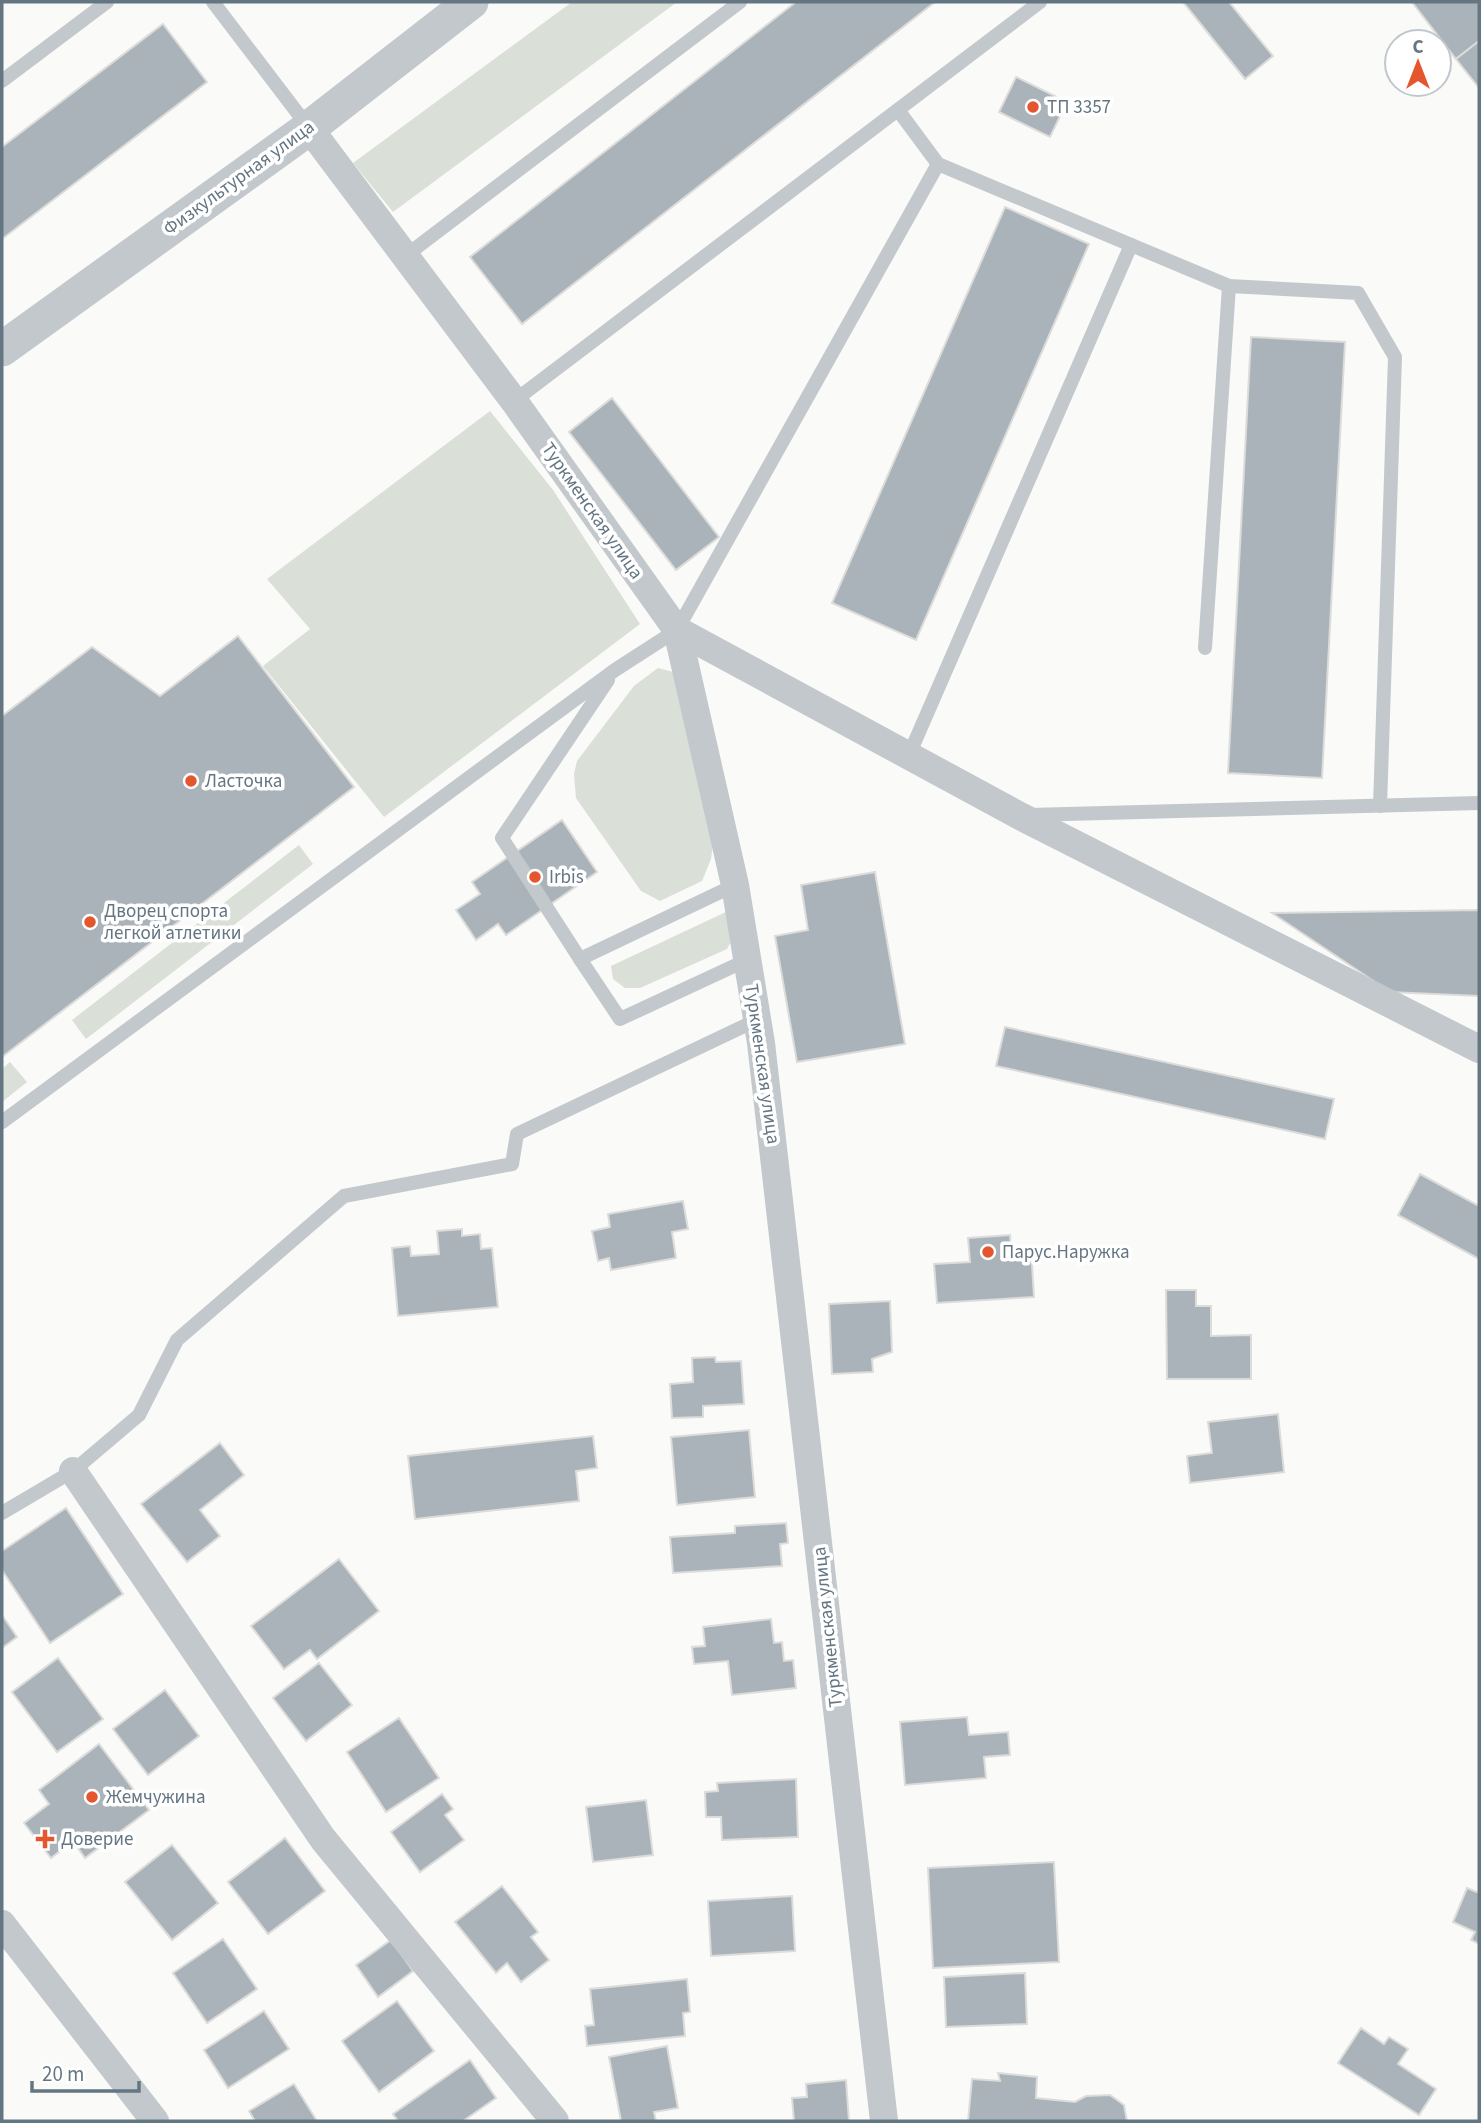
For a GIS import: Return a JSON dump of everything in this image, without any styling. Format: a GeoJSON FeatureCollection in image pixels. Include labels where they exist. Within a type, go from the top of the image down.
{"type":"FeatureCollection","features":[{"type":"Feature","properties":{"kind":"street","name":"Физкультурная улица"},"geometry":{"type":"LineString","coordinates":[[2,349],[309,128],[471,2]]}},
{"type":"Feature","properties":{"kind":"street","name":"Туркменская улица"},"geometry":{"type":"LineString","coordinates":[[309,128],[514,401],[677,630],[735,885],[757,1020],[884,2121]]}},
{"type":"Feature","properties":{"kind":"street"},"geometry":{"type":"LineString","coordinates":[[677,630],[1020,816],[1479,1049]]}},
{"type":"Feature","properties":{"kind":"street"},"geometry":{"type":"LineString","coordinates":[[73,1471],[323,1839],[555,2121]]}},
{"type":"Feature","properties":{"kind":"street"},"geometry":{"type":"LineString","coordinates":[[2,1924],[155,2121]]}},
{"type":"Feature","properties":{"kind":"lane"},"geometry":{"type":"LineString","coordinates":[[2,82],[107,2]]}},
{"type":"Feature","properties":{"kind":"lane"},"geometry":{"type":"LineString","coordinates":[[213,2],[309,128]]}},
{"type":"Feature","properties":{"kind":"lane"},"geometry":{"type":"LineString","coordinates":[[404,257],[740,2]]}},
{"type":"Feature","properties":{"kind":"lane"},"geometry":{"type":"LineString","coordinates":[[514,401],[1040,2]]}},
{"type":"Feature","properties":{"kind":"lane"},"geometry":{"type":"LineString","coordinates":[[898,110],[938,164],[1229,286],[1358,293],[1395,357],[1380,806]]}},
{"type":"Feature","properties":{"kind":"lane"},"geometry":{"type":"LineString","coordinates":[[2,1122],[615,670],[677,630],[938,164]]}},
{"type":"Feature","properties":{"kind":"lane"},"geometry":{"type":"LineString","coordinates":[[909,755],[1131,245]]}},
{"type":"Feature","properties":{"kind":"lane"},"geometry":{"type":"LineString","coordinates":[[1205,648],[1229,286]]}},
{"type":"Feature","properties":{"kind":"lane"},"geometry":{"type":"LineString","coordinates":[[615,670],[502,838],[620,1019],[747,960]]}},
{"type":"Feature","properties":{"kind":"lane"},"geometry":{"type":"LineString","coordinates":[[1020,816],[1479,803]]}},
{"type":"Feature","properties":{"kind":"lane"},"geometry":{"type":"LineString","coordinates":[[580,959],[735,885]]}},
{"type":"Feature","properties":{"kind":"lane"},"geometry":{"type":"LineString","coordinates":[[2,1513],[73,1471],[139,1415],[177,1340],[344,1196],[512,1164],[517,1134],[757,1020]]}},
{"type":"Feature","properties":{"kind":"shaded area"},"geometry":{"type":"Polygon","coordinates":[[[572,2],[677,2],[393,212],[353,163],[572,2]]]}},
{"type":"Feature","properties":{"kind":"shaded area"},"geometry":{"type":"Polygon","coordinates":[[[490,411],[553,490],[640,624],[384,817],[263,666],[310,629],[267,579],[490,411]]]}},
{"type":"Feature","properties":{"kind":"shaded area"},"geometry":{"type":"Polygon","coordinates":[[[658,668],[677,673],[714,836],[711,859],[702,881],[660,901],[641,891],[576,798],[574,774],[577,761],[634,686],[658,668]]]}},
{"type":"Feature","properties":{"kind":"shaded area"},"geometry":{"type":"Polygon","coordinates":[[[299,845],[313,864],[86,1039],[72,1020],[299,845]]]}},
{"type":"Feature","properties":{"kind":"shaded area"},"geometry":{"type":"Polygon","coordinates":[[[728,911],[733,938],[727,949],[640,988],[625,988],[613,979],[611,966],[728,911]]]}},
{"type":"Feature","properties":{"kind":"shaded area"},"geometry":{"type":"Polygon","coordinates":[[[10,1062],[27,1082],[2,1102],[2,1069],[10,1062]]]}},
{"type":"Feature","properties":{"kind":"building"},"geometry":{"type":"Polygon","coordinates":[[[796,2],[935,2],[522,324],[470,257],[796,2]]]}},
{"type":"Feature","properties":{"kind":"building"},"geometry":{"type":"Polygon","coordinates":[[[1183,2],[1229,2],[1273,56],[1245,79],[1183,2]]]}},
{"type":"Feature","properties":{"kind":"building"},"geometry":{"type":"Polygon","coordinates":[[[1412,2],[1479,2],[1479,41],[1456,59],[1453,55],[1453,28],[1432,28],[1412,2]]]}},
{"type":"Feature","properties":{"kind":"building"},"geometry":{"type":"Polygon","coordinates":[[[163,24],[207,82],[2,239],[2,147],[163,24]]]}},
{"type":"Feature","properties":{"kind":"building"},"geometry":{"type":"Polygon","coordinates":[[[1479,41],[1479,88],[1456,59],[1479,41]]]}},
{"type":"Feature","properties":{"kind":"building","name":"ТП 3357"},"geometry":{"type":"Polygon","coordinates":[[[1016,77],[1067,102],[1050,137],[999,112],[1016,77]]]}},
{"type":"Feature","properties":{"kind":"building"},"geometry":{"type":"Polygon","coordinates":[[[1005,207],[1089,244],[916,640],[832,603],[1005,207]]]}},
{"type":"Feature","properties":{"kind":"building"},"geometry":{"type":"Polygon","coordinates":[[[1251,337],[1345,342],[1322,778],[1228,773],[1251,337]]]}},
{"type":"Feature","properties":{"kind":"building"},"geometry":{"type":"Polygon","coordinates":[[[612,398],[719,537],[676,570],[569,432],[612,398]]]}},
{"type":"Feature","properties":{"kind":"building","name":"Дворец спорта легкой атлетики"},"geometry":{"type":"Polygon","coordinates":[[[238,636],[354,787],[2,1057],[2,716],[92,647],[160,696],[238,636]]]}},
{"type":"Feature","properties":{"kind":"building","name":"Irbis"},"geometry":{"type":"Polygon","coordinates":[[[562,820],[597,872],[506,935],[498,924],[476,940],[456,910],[480,894],[472,882],[562,820]]]}},
{"type":"Feature","properties":{"kind":"building"},"geometry":{"type":"Polygon","coordinates":[[[875,872],[905,1044],[797,1062],[775,936],[808,930],[801,885],[875,872]]]}},
{"type":"Feature","properties":{"kind":"building"},"geometry":{"type":"Polygon","coordinates":[[[1479,910],[1479,996],[1390,992],[1272,913],[1479,910]]]}},
{"type":"Feature","properties":{"kind":"building"},"geometry":{"type":"Polygon","coordinates":[[[1005,1027],[1334,1099],[1325,1139],[996,1066],[1005,1027]]]}},
{"type":"Feature","properties":{"kind":"building"},"geometry":{"type":"Polygon","coordinates":[[[1420,1174],[1479,1206],[1479,1259],[1398,1215],[1420,1174]]]}},
{"type":"Feature","properties":{"kind":"building"},"geometry":{"type":"Polygon","coordinates":[[[683,1201],[688,1229],[672,1232],[676,1258],[611,1270],[609,1258],[598,1261],[592,1231],[610,1227],[608,1214],[683,1201]]]}},
{"type":"Feature","properties":{"kind":"building"},"geometry":{"type":"Polygon","coordinates":[[[462,1229],[462,1236],[480,1234],[481,1249],[492,1248],[498,1307],[398,1316],[392,1248],[410,1246],[411,1256],[439,1254],[437,1231],[462,1229]]]}},
{"type":"Feature","properties":{"kind":"building"},"geometry":{"type":"Polygon","coordinates":[[[1010,1235],[1011,1249],[1031,1248],[1034,1297],[937,1303],[934,1264],[970,1262],[968,1238],[1010,1235]]]}},
{"type":"Feature","properties":{"kind":"building"},"geometry":{"type":"Polygon","coordinates":[[[1166,1290],[1196,1290],[1196,1306],[1211,1306],[1211,1336],[1251,1335],[1251,1379],[1167,1379],[1166,1290]]]}},
{"type":"Feature","properties":{"kind":"building"},"geometry":{"type":"Polygon","coordinates":[[[890,1301],[892,1352],[872,1359],[873,1372],[832,1374],[829,1304],[890,1301]]]}},
{"type":"Feature","properties":{"kind":"building"},"geometry":{"type":"Polygon","coordinates":[[[715,1357],[716,1362],[741,1361],[744,1404],[703,1406],[703,1417],[672,1418],[670,1384],[693,1382],[692,1358],[715,1357]]]}},
{"type":"Feature","properties":{"kind":"building"},"geometry":{"type":"Polygon","coordinates":[[[1278,1414],[1284,1472],[1190,1483],[1187,1456],[1212,1453],[1208,1422],[1278,1414]]]}},
{"type":"Feature","properties":{"kind":"building"},"geometry":{"type":"Polygon","coordinates":[[[749,1430],[755,1497],[677,1505],[671,1437],[749,1430]]]}},
{"type":"Feature","properties":{"kind":"building"},"geometry":{"type":"Polygon","coordinates":[[[593,1436],[597,1468],[576,1471],[579,1501],[415,1519],[408,1456],[593,1436]]]}},
{"type":"Feature","properties":{"kind":"building"},"geometry":{"type":"Polygon","coordinates":[[[220,1443],[244,1475],[200,1510],[220,1536],[187,1562],[141,1504],[220,1443]]]}},
{"type":"Feature","properties":{"kind":"building"},"geometry":{"type":"Polygon","coordinates":[[[66,1508],[123,1594],[50,1643],[2,1570],[2,1551],[66,1508]]]}},
{"type":"Feature","properties":{"kind":"building"},"geometry":{"type":"Polygon","coordinates":[[[786,1523],[788,1543],[780,1544],[782,1566],[673,1573],[670,1537],[735,1533],[735,1526],[786,1523]]]}},
{"type":"Feature","properties":{"kind":"building"},"geometry":{"type":"Polygon","coordinates":[[[339,1559],[379,1611],[317,1659],[310,1650],[284,1669],[251,1626],[339,1559]]]}},
{"type":"Feature","properties":{"kind":"building"},"geometry":{"type":"Polygon","coordinates":[[[2,1615],[17,1637],[2,1648],[2,1615]]]}},
{"type":"Feature","properties":{"kind":"building"},"geometry":{"type":"Polygon","coordinates":[[[771,1619],[774,1643],[782,1642],[784,1661],[793,1660],[796,1688],[732,1695],[728,1661],[694,1664],[692,1647],[705,1646],[703,1627],[771,1619]]]}},
{"type":"Feature","properties":{"kind":"building"},"geometry":{"type":"Polygon","coordinates":[[[58,1658],[103,1719],[57,1752],[12,1692],[58,1658]]]}},
{"type":"Feature","properties":{"kind":"building"},"geometry":{"type":"Polygon","coordinates":[[[319,1663],[352,1705],[306,1741],[273,1698],[319,1663]]]}},
{"type":"Feature","properties":{"kind":"building"},"geometry":{"type":"Polygon","coordinates":[[[165,1690],[199,1736],[148,1775],[113,1729],[165,1690]]]}},
{"type":"Feature","properties":{"kind":"building"},"geometry":{"type":"Polygon","coordinates":[[[967,1717],[969,1735],[1008,1732],[1010,1755],[984,1757],[986,1778],[905,1785],[900,1722],[967,1717]]]}},
{"type":"Feature","properties":{"kind":"building"},"geometry":{"type":"Polygon","coordinates":[[[399,1718],[439,1778],[386,1812],[347,1752],[399,1718]]]}},
{"type":"Feature","properties":{"kind":"building","name":"Жемчужина"},"geometry":{"type":"Polygon","coordinates":[[[99,1744],[149,1810],[85,1858],[73,1841],[51,1858],[24,1823],[49,1804],[39,1790],[99,1744]]]}},
{"type":"Feature","properties":{"kind":"building"},"geometry":{"type":"Polygon","coordinates":[[[796,1779],[798,1837],[722,1840],[721,1817],[706,1817],[705,1792],[718,1791],[717,1783],[796,1779]]]}},
{"type":"Feature","properties":{"kind":"building"},"geometry":{"type":"Polygon","coordinates":[[[442,1794],[453,1809],[445,1815],[464,1840],[420,1872],[391,1832],[442,1794]]]}},
{"type":"Feature","properties":{"kind":"building"},"geometry":{"type":"Polygon","coordinates":[[[646,1800],[653,1855],[593,1862],[586,1807],[646,1800]]]}},
{"type":"Feature","properties":{"kind":"building"},"geometry":{"type":"Polygon","coordinates":[[[285,1838],[325,1891],[268,1934],[228,1882],[285,1838]]]}},
{"type":"Feature","properties":{"kind":"building"},"geometry":{"type":"Polygon","coordinates":[[[172,1845],[218,1903],[172,1940],[125,1882],[172,1845]]]}},
{"type":"Feature","properties":{"kind":"building"},"geometry":{"type":"Polygon","coordinates":[[[1054,1862],[1059,1962],[933,1968],[928,1868],[1054,1862]]]}},
{"type":"Feature","properties":{"kind":"building"},"geometry":{"type":"Polygon","coordinates":[[[502,1886],[538,1932],[531,1937],[549,1960],[521,1982],[507,1963],[496,1973],[455,1922],[502,1886]]]}},
{"type":"Feature","properties":{"kind":"building"},"geometry":{"type":"Polygon","coordinates":[[[1467,1888],[1479,1893],[1479,1944],[1471,1940],[1475,1932],[1453,1922],[1467,1888]]]}},
{"type":"Feature","properties":{"kind":"building"},"geometry":{"type":"Polygon","coordinates":[[[792,1896],[795,1951],[711,1956],[708,1901],[792,1896]]]}},
{"type":"Feature","properties":{"kind":"building"},"geometry":{"type":"Polygon","coordinates":[[[223,1939],[257,1989],[207,2023],[173,1973],[223,1939]]]}},
{"type":"Feature","properties":{"kind":"building"},"geometry":{"type":"Polygon","coordinates":[[[391,1940],[413,1971],[378,1997],[356,1965],[391,1940]]]}},
{"type":"Feature","properties":{"kind":"building"},"geometry":{"type":"Polygon","coordinates":[[[1025,1973],[1027,2024],[946,2027],[944,1977],[1025,1973]]]}},
{"type":"Feature","properties":{"kind":"building"},"geometry":{"type":"Polygon","coordinates":[[[687,1979],[690,2012],[683,2013],[685,2036],[587,2046],[585,2026],[594,2025],[590,1989],[687,1979]]]}},
{"type":"Feature","properties":{"kind":"building"},"geometry":{"type":"Polygon","coordinates":[[[397,2001],[434,2051],[379,2092],[342,2041],[397,2001]]]}},
{"type":"Feature","properties":{"kind":"building"},"geometry":{"type":"Polygon","coordinates":[[[264,2011],[289,2049],[228,2088],[204,2050],[264,2011]]]}},
{"type":"Feature","properties":{"kind":"building"},"geometry":{"type":"Polygon","coordinates":[[[1361,2028],[1384,2044],[1389,2037],[1408,2049],[1398,2064],[1436,2089],[1419,2115],[1338,2063],[1361,2028]]]}},
{"type":"Feature","properties":{"kind":"building"},"geometry":{"type":"Polygon","coordinates":[[[667,2046],[678,2108],[654,2112],[656,2121],[621,2121],[609,2057],[667,2046]]]}},
{"type":"Feature","properties":{"kind":"building"},"geometry":{"type":"Polygon","coordinates":[[[470,2060],[496,2098],[463,2121],[398,2121],[393,2114],[470,2060]]]}},
{"type":"Feature","properties":{"kind":"building"},"geometry":{"type":"Polygon","coordinates":[[[998,2073],[1037,2077],[1036,2098],[1075,2102],[1086,2096],[1110,2095],[1124,2105],[1127,2121],[968,2121],[972,2079],[1000,2081],[998,2073]]]}},
{"type":"Feature","properties":{"kind":"building"},"geometry":{"type":"Polygon","coordinates":[[[846,2080],[849,2121],[794,2121],[792,2098],[807,2097],[806,2084],[846,2080]]]}},
{"type":"Feature","properties":{"kind":"building"},"geometry":{"type":"Polygon","coordinates":[[[294,2084],[317,2121],[255,2121],[249,2111],[294,2084]]]}},
{"type":"Feature","properties":{"kind":"place","name":"ТП 3357"},"geometry":{"type":"Point","coordinates":[1033,107]}},
{"type":"Feature","properties":{"kind":"place","name":"Ласточка"},"geometry":{"type":"Point","coordinates":[191,781]}},
{"type":"Feature","properties":{"kind":"place","name":"Irbis"},"geometry":{"type":"Point","coordinates":[535,877]}},
{"type":"Feature","properties":{"kind":"place","name":"Дворец спорта легкой атлетики"},"geometry":{"type":"Point","coordinates":[90,922]}},
{"type":"Feature","properties":{"kind":"place","name":"Парус.Наружка"},"geometry":{"type":"Point","coordinates":[988,1252]}},
{"type":"Feature","properties":{"kind":"place","name":"Жемчужина"},"geometry":{"type":"Point","coordinates":[92,1797]}},
{"type":"Feature","properties":{"kind":"place","name":"Доверие"},"geometry":{"type":"Point","coordinates":[45,1839]}}]}
